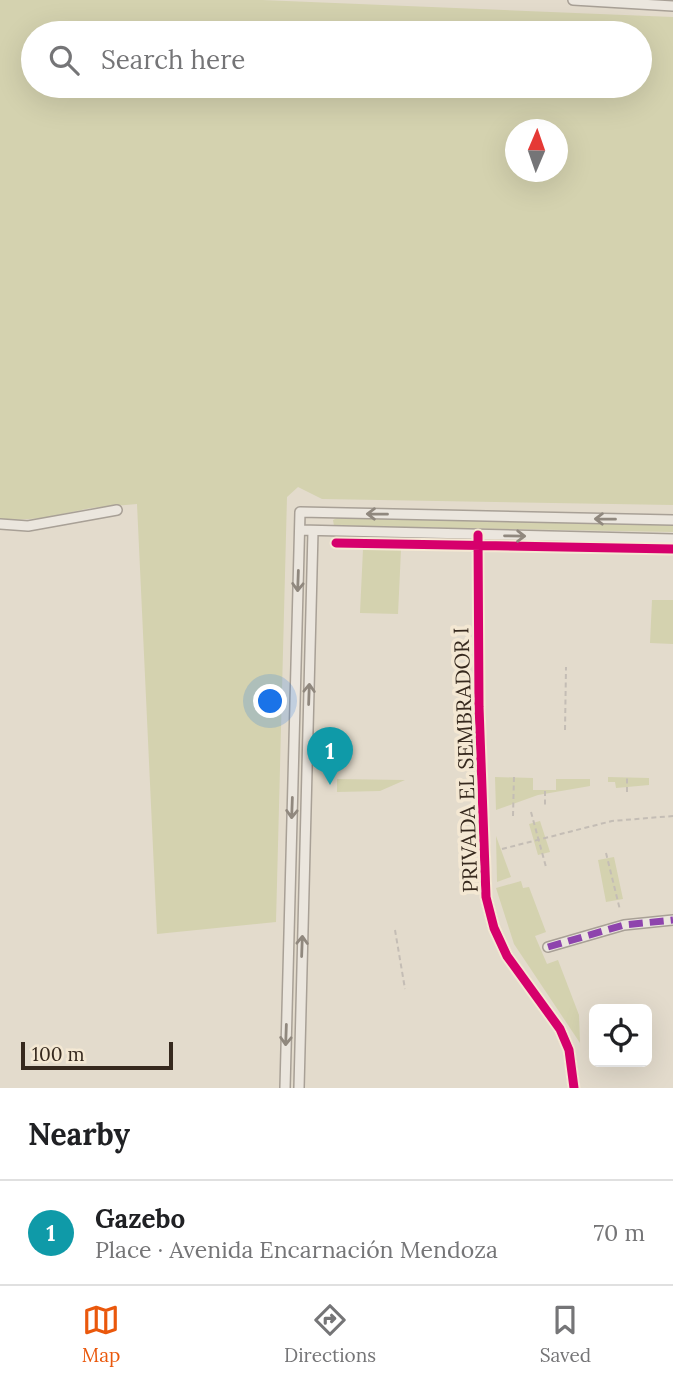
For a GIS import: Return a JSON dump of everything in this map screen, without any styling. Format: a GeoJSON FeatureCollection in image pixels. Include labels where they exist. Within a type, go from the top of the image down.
{"type":"FeatureCollection","features":[{"type":"Feature","properties":{"kind":"street"},"geometry":{"type":"LineString","coordinates":[[573,0],[673,6]]}},
{"type":"Feature","properties":{"kind":"street"},"geometry":{"type":"LineString","coordinates":[[0,524],[28,526],[117,510]]}},
{"type":"Feature","properties":{"kind":"street"},"geometry":{"type":"LineString","coordinates":[[285,1088],[300,512],[673,520]]}},
{"type":"Feature","properties":{"kind":"street"},"geometry":{"type":"LineString","coordinates":[[300,530],[673,539]]}},
{"type":"Feature","properties":{"kind":"street"},"geometry":{"type":"LineString","coordinates":[[299,1088],[313,531]]}},
{"type":"Feature","properties":{"kind":"street","name":"PRIVADA EL SEMBRADOR I"},"geometry":{"type":"LineString","coordinates":[[478,535],[479,707],[486,897],[494,928],[507,956],[560,1029],[569,1050],[574,1088]]}},
{"type":"Feature","properties":{"kind":"street"},"geometry":{"type":"LineString","coordinates":[[548,947],[624,925],[673,920]]}},
{"type":"Feature","properties":{"kind":"path"},"geometry":{"type":"LineString","coordinates":[[565,730],[566,667]]}},
{"type":"Feature","properties":{"kind":"path"},"geometry":{"type":"LineString","coordinates":[[513,816],[514,776]]}},
{"type":"Feature","properties":{"kind":"path"},"geometry":{"type":"LineString","coordinates":[[626,792],[627,777]]}},
{"type":"Feature","properties":{"kind":"path"},"geometry":{"type":"LineString","coordinates":[[545,791],[545,808]]}},
{"type":"Feature","properties":{"kind":"path"},"geometry":{"type":"LineString","coordinates":[[531,812],[546,867]]}},
{"type":"Feature","properties":{"kind":"path"},"geometry":{"type":"LineString","coordinates":[[502,849],[612,821],[673,816]]}},
{"type":"Feature","properties":{"kind":"path"},"geometry":{"type":"LineString","coordinates":[[607,853],[620,910]]}},
{"type":"Feature","properties":{"kind":"path"},"geometry":{"type":"LineString","coordinates":[[395,930],[405,989]]}},
{"type":"Feature","properties":{"kind":"shaded area"},"geometry":{"type":"Polygon","coordinates":[[[0,0],[262,0],[673,17],[673,505],[322,499],[298,487],[287,497],[276,922],[157,934],[137,504],[91,508],[43,518],[0,521],[0,0]]]}},
{"type":"Feature","properties":{"kind":"shaded area"},"geometry":{"type":"Polygon","coordinates":[[[339,517],[673,525],[673,532],[334,526],[333,520],[339,517]]]}},
{"type":"Feature","properties":{"kind":"shaded area"},"geometry":{"type":"Polygon","coordinates":[[[363,549],[401,550],[398,614],[360,613],[363,549]]]}},
{"type":"Feature","properties":{"kind":"shaded area"},"geometry":{"type":"Polygon","coordinates":[[[652,600],[673,600],[673,644],[650,643],[652,600]]]}},
{"type":"Feature","properties":{"kind":"shaded area"},"geometry":{"type":"Polygon","coordinates":[[[495,777],[533,778],[533,790],[556,790],[556,779],[590,779],[590,786],[538,795],[496,810],[495,777]]]}},
{"type":"Feature","properties":{"kind":"shaded area"},"geometry":{"type":"Polygon","coordinates":[[[608,777],[649,778],[649,785],[616,788],[615,782],[608,782],[608,777]]]}},
{"type":"Feature","properties":{"kind":"shaded area"},"geometry":{"type":"Polygon","coordinates":[[[337,779],[405,780],[380,791],[337,792],[337,779]]]}},
{"type":"Feature","properties":{"kind":"shaded area"},"geometry":{"type":"Polygon","coordinates":[[[540,821],[550,852],[538,855],[529,824],[540,821]]]}},
{"type":"Feature","properties":{"kind":"shaded area"},"geometry":{"type":"Polygon","coordinates":[[[496,836],[511,877],[497,882],[496,836]]]}},
{"type":"Feature","properties":{"kind":"shaded area"},"geometry":{"type":"Polygon","coordinates":[[[614,857],[623,899],[606,902],[598,860],[614,857]]]}},
{"type":"Feature","properties":{"kind":"shaded area"},"geometry":{"type":"Polygon","coordinates":[[[521,881],[523,888],[529,887],[546,932],[535,936],[547,964],[558,960],[579,1015],[580,1043],[514,944],[496,888],[521,881]]]}},
{"type":"Feature","properties":{"kind":"marked path"},"geometry":{"type":"LineString","coordinates":[[548,947],[624,925],[673,920]]}},
{"type":"Feature","properties":{"kind":"cycle path"},"geometry":{"type":"LineString","coordinates":[[478,535],[479,707],[486,897],[494,928],[507,956],[560,1029],[569,1050],[574,1088]]}},
{"type":"Feature","properties":{"kind":"cycle path"},"geometry":{"type":"LineString","coordinates":[[336,543],[673,549]]}},
{"type":"Feature","properties":{"kind":"place","name":"Gazebo"},"geometry":{"type":"Point","coordinates":[330,785]}}]}
